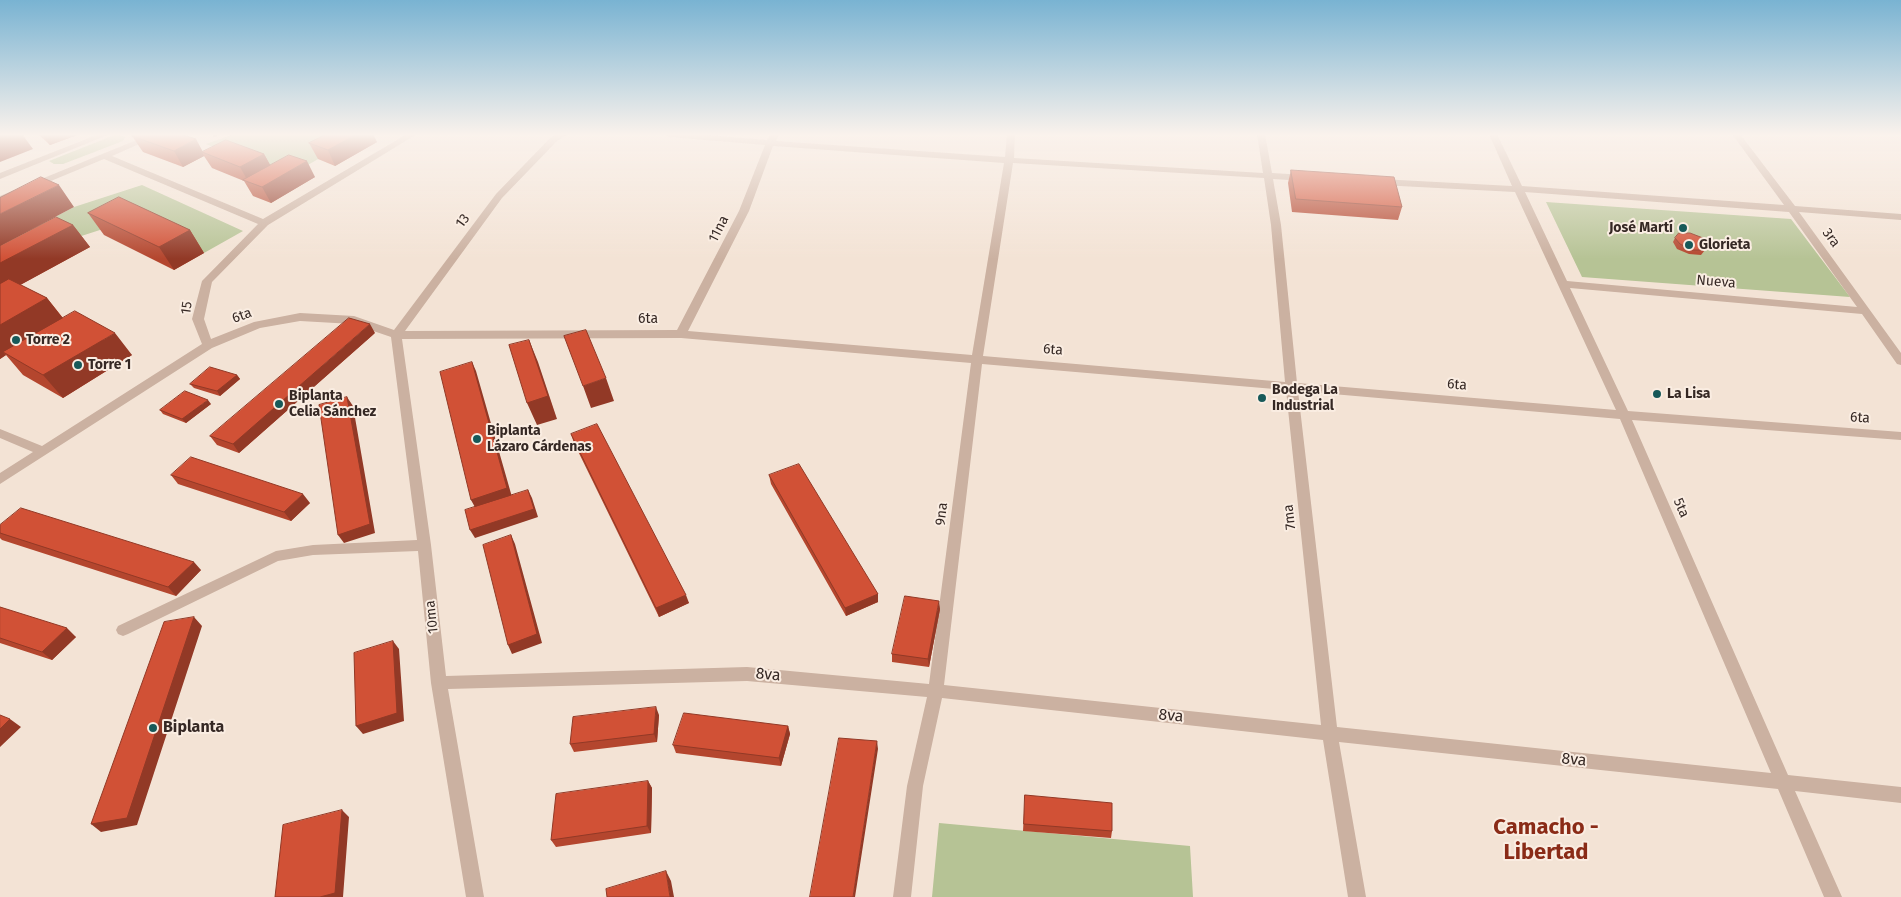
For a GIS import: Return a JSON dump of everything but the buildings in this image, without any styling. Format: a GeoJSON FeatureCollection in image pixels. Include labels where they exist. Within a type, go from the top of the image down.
{"type":"FeatureCollection","features":[{"type":"Feature","properties":{"kind":"street"},"geometry":{"type":"LineString","coordinates":[[0,198],[55,176]]}},
{"type":"Feature","properties":{"kind":"street"},"geometry":{"type":"LineString","coordinates":[[151,176],[264,223]]}},
{"type":"Feature","properties":{"kind":"street","name":"15"},"geometry":{"type":"LineString","coordinates":[[208,345],[198,319],[207,281],[264,223],[343,176]]}},
{"type":"Feature","properties":{"kind":"street","name":"13"},"geometry":{"type":"LineString","coordinates":[[396,335],[499,196],[518,176]]}},
{"type":"Feature","properties":{"kind":"street","name":"11na"},"geometry":{"type":"LineString","coordinates":[[680,334],[744,212],[758,176]]}},
{"type":"Feature","properties":{"kind":"street","name":"9na"},"geometry":{"type":"LineString","coordinates":[[902,897],[915,786],[936,691],[977,358],[1006,176]]}},
{"type":"Feature","properties":{"kind":"street"},"geometry":{"type":"LineString","coordinates":[[1269,176],[1317,178]]}},
{"type":"Feature","properties":{"kind":"street","name":"7ma"},"geometry":{"type":"LineString","coordinates":[[1269,176],[1276,225],[1291,385],[1330,734],[1356,897]]}},
{"type":"Feature","properties":{"kind":"street","name":"5ta"},"geometry":{"type":"LineString","coordinates":[[1514,176],[1624,415],[1833,897]]}},
{"type":"Feature","properties":{"kind":"street","name":"3ra"},"geometry":{"type":"LineString","coordinates":[[1767,176],[1901,361]]}},
{"type":"Feature","properties":{"kind":"street"},"geometry":{"type":"LineString","coordinates":[[1366,181],[1520,189],[1901,217]]}},
{"type":"Feature","properties":{"kind":"street","name":"Nueva"},"geometry":{"type":"LineString","coordinates":[[1564,284],[1866,311]]}},
{"type":"Feature","properties":{"kind":"street","name":"6ta"},"geometry":{"type":"LineString","coordinates":[[208,345],[258,325],[300,318],[354,320],[396,335],[680,334],[1624,415],[1901,436]]}},
{"type":"Feature","properties":{"kind":"street","name":"10ma"},"geometry":{"type":"LineString","coordinates":[[396,335],[424,545],[439,683],[474,897]]}},
{"type":"Feature","properties":{"kind":"street"},"geometry":{"type":"LineString","coordinates":[[0,479],[208,345]]}},
{"type":"Feature","properties":{"kind":"street"},"geometry":{"type":"LineString","coordinates":[[0,433],[43,450]]}},
{"type":"Feature","properties":{"kind":"street"},"geometry":{"type":"LineString","coordinates":[[123,630],[276,556],[313,550],[424,545]]}},
{"type":"Feature","properties":{"kind":"street","name":"8va"},"geometry":{"type":"LineString","coordinates":[[439,683],[747,674],[936,691],[1901,795]]}},
{"type":"Feature","properties":{"kind":"green space"},"geometry":{"type":"Polygon","coordinates":[[[142,185],[243,231],[204,253],[134,219],[72,239],[0,278],[0,246],[74,207],[142,185]]]}},
{"type":"Feature","properties":{"kind":"green space"},"geometry":{"type":"Polygon","coordinates":[[[1546,202],[1791,219],[1850,297],[1582,277],[1546,202]]]}},
{"type":"Feature","properties":{"kind":"green space"},"geometry":{"type":"Polygon","coordinates":[[[939,823],[1190,846],[1193,897],[932,897],[939,823]]]}},
{"type":"Feature","properties":{"kind":"place","name":"José Martí"},"geometry":{"type":"Point","coordinates":[1683,228]}},
{"type":"Feature","properties":{"kind":"place","name":"Glorieta"},"geometry":{"type":"Point","coordinates":[1689,245]}},
{"type":"Feature","properties":{"kind":"place","name":"Torre 2"},"geometry":{"type":"Point","coordinates":[16,340]}},
{"type":"Feature","properties":{"kind":"place","name":"Torre 1"},"geometry":{"type":"Point","coordinates":[78,365]}},
{"type":"Feature","properties":{"kind":"place","name":"La Lisa"},"geometry":{"type":"Point","coordinates":[1657,394]}},
{"type":"Feature","properties":{"kind":"place","name":"Bodega La Industrial"},"geometry":{"type":"Point","coordinates":[1262,398]}},
{"type":"Feature","properties":{"kind":"place","name":"Biplanta Celia Sánchez"},"geometry":{"type":"Point","coordinates":[279,404]}},
{"type":"Feature","properties":{"kind":"place","name":"Biplanta Lázaro Cárdenas"},"geometry":{"type":"Point","coordinates":[477,439]}},
{"type":"Feature","properties":{"kind":"place","name":"Biplanta"},"geometry":{"type":"Point","coordinates":[153,728]}},
{"type":"Feature","properties":{"kind":"district","name":"Camacho - Libertad"},"geometry":{"type":"Point","coordinates":[1546,840]}}]}
